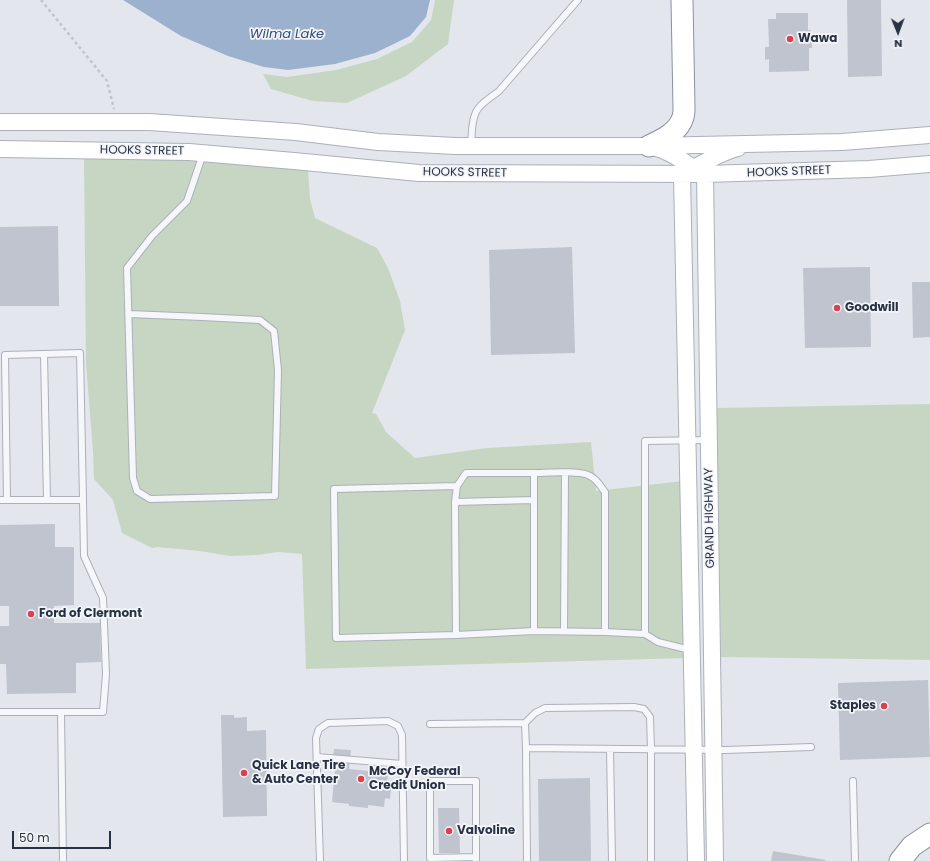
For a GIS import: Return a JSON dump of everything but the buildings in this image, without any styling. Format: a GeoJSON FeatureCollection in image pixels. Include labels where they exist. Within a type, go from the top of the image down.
{"type":"FeatureCollection","features":[{"type":"Feature","properties":{"kind":"highway"},"geometry":{"type":"LineString","coordinates":[[649,146],[673,132],[679,126],[683,118],[682,0]]}},
{"type":"Feature","properties":{"kind":"highway"},"geometry":{"type":"LineString","coordinates":[[900,861],[912,846],[930,834]]}},
{"type":"Feature","properties":{"kind":"street"},"geometry":{"type":"LineString","coordinates":[[0,122],[149,122],[296,132],[378,142],[455,146],[649,146],[842,142],[930,135]]}},
{"type":"Feature","properties":{"kind":"street"},"geometry":{"type":"LineString","coordinates":[[649,146],[661,149],[685,161],[694,172],[706,161],[733,149],[760,143]]}},
{"type":"Feature","properties":{"kind":"street","name":"HOOKS STREET"},"geometry":{"type":"LineString","coordinates":[[0,149],[189,152],[294,160],[419,173],[694,172],[869,169],[930,164]]}},
{"type":"Feature","properties":{"kind":"street","name":"GRAND HIGHWAY"},"geometry":{"type":"LineString","coordinates":[[694,172],[709,440],[715,861]]}},
{"type":"Feature","properties":{"kind":"street","name":"GRAND HIGHWAY"},"geometry":{"type":"LineString","coordinates":[[694,172],[688,440],[696,861]]}},
{"type":"Feature","properties":{"kind":"lane"},"geometry":{"type":"LineString","coordinates":[[471,146],[472,126],[476,111],[486,101],[500,91],[578,0]]}},
{"type":"Feature","properties":{"kind":"lane"},"geometry":{"type":"LineString","coordinates":[[129,314],[202,316],[260,320],[274,331],[278,370],[276,496],[150,499],[137,491],[133,478],[127,268],[152,236],[187,201],[203,153]]}},
{"type":"Feature","properties":{"kind":"lane"},"geometry":{"type":"LineString","coordinates":[[0,712],[103,712],[106,674],[103,598],[84,556],[80,353],[5,355],[7,500]]}},
{"type":"Feature","properties":{"kind":"lane"},"geometry":{"type":"LineString","coordinates":[[44,354],[47,500]]}},
{"type":"Feature","properties":{"kind":"lane"},"geometry":{"type":"LineString","coordinates":[[645,634],[645,441],[709,440]]}},
{"type":"Feature","properties":{"kind":"lane"},"geometry":{"type":"LineString","coordinates":[[456,635],[455,502],[457,486],[466,473],[580,473],[590,476],[597,482],[604,492],[605,632]]}},
{"type":"Feature","properties":{"kind":"lane"},"geometry":{"type":"LineString","coordinates":[[534,473],[534,631]]}},
{"type":"Feature","properties":{"kind":"lane"},"geometry":{"type":"LineString","coordinates":[[564,631],[565,473]]}},
{"type":"Feature","properties":{"kind":"lane"},"geometry":{"type":"LineString","coordinates":[[457,486],[334,489],[336,638],[456,635],[534,631],[605,632],[645,634],[658,642],[692,650]]}},
{"type":"Feature","properties":{"kind":"lane"},"geometry":{"type":"LineString","coordinates":[[0,500],[82,500]]}},
{"type":"Feature","properties":{"kind":"lane"},"geometry":{"type":"LineString","coordinates":[[455,502],[533,500]]}},
{"type":"Feature","properties":{"kind":"lane"},"geometry":{"type":"LineString","coordinates":[[430,724],[525,723],[535,713],[545,708],[634,707],[644,709],[650,717],[651,861]]}},
{"type":"Feature","properties":{"kind":"lane"},"geometry":{"type":"LineString","coordinates":[[61,712],[63,861]]}},
{"type":"Feature","properties":{"kind":"lane"},"geometry":{"type":"LineString","coordinates":[[320,861],[316,738],[319,728],[328,723],[388,721],[398,726],[402,735],[404,861]]}},
{"type":"Feature","properties":{"kind":"lane"},"geometry":{"type":"LineString","coordinates":[[525,723],[527,861]]}},
{"type":"Feature","properties":{"kind":"lane"},"geometry":{"type":"LineString","coordinates":[[526,748],[714,750],[811,747]]}},
{"type":"Feature","properties":{"kind":"lane"},"geometry":{"type":"LineString","coordinates":[[610,749],[612,861]]}},
{"type":"Feature","properties":{"kind":"lane"},"geometry":{"type":"LineString","coordinates":[[317,757],[402,764]]}},
{"type":"Feature","properties":{"kind":"lane"},"geometry":{"type":"LineString","coordinates":[[430,781],[476,781],[476,859],[430,858],[430,781]]}},
{"type":"Feature","properties":{"kind":"lane"},"geometry":{"type":"LineString","coordinates":[[853,781],[855,861]]}},
{"type":"Feature","properties":{"kind":"path"},"geometry":{"type":"LineString","coordinates":[[41,0],[108,81],[117,122]]}},
{"type":"Feature","properties":{"kind":"green space"},"geometry":{"type":"Polygon","coordinates":[[[435,0],[454,0],[448,44],[406,76],[347,103],[313,101],[271,89],[263,74],[287,77],[336,70],[377,59],[412,42],[431,20],[435,0]]]}},
{"type":"Feature","properties":{"kind":"green space"},"geometry":{"type":"Polygon","coordinates":[[[84,158],[189,160],[308,170],[310,199],[315,218],[377,248],[388,268],[400,301],[405,330],[372,413],[376,414],[386,432],[415,458],[487,448],[591,442],[596,491],[683,481],[685,658],[306,669],[302,554],[278,552],[258,555],[230,556],[200,551],[157,547],[152,548],[122,533],[113,500],[94,479],[86,364],[84,158]]]}},
{"type":"Feature","properties":{"kind":"green space"},"geometry":{"type":"Polygon","coordinates":[[[930,404],[930,660],[721,657],[717,408],[930,404]]]}},
{"type":"Feature","properties":{"kind":"water","name":"Wilma Lake"},"geometry":{"type":"Polygon","coordinates":[[[123,0],[430,0],[426,17],[410,36],[375,53],[335,64],[288,70],[264,67],[228,56],[181,36],[123,0]]]}},
{"type":"Feature","properties":{"kind":"place","name":"Wawa"},"geometry":{"type":"Point","coordinates":[790,39]}},
{"type":"Feature","properties":{"kind":"place","name":"Goodwill"},"geometry":{"type":"Point","coordinates":[837,308]}},
{"type":"Feature","properties":{"kind":"place","name":"Ford of Clermont"},"geometry":{"type":"Point","coordinates":[31,614]}},
{"type":"Feature","properties":{"kind":"place","name":"Staples"},"geometry":{"type":"Point","coordinates":[884,706]}},
{"type":"Feature","properties":{"kind":"place","name":"Quick Lane Tire & Auto Center"},"geometry":{"type":"Point","coordinates":[244,773]}},
{"type":"Feature","properties":{"kind":"place","name":"McCoy Federal Credit Union"},"geometry":{"type":"Point","coordinates":[361,779]}},
{"type":"Feature","properties":{"kind":"place","name":"Valvoline"},"geometry":{"type":"Point","coordinates":[449,831]}}]}
